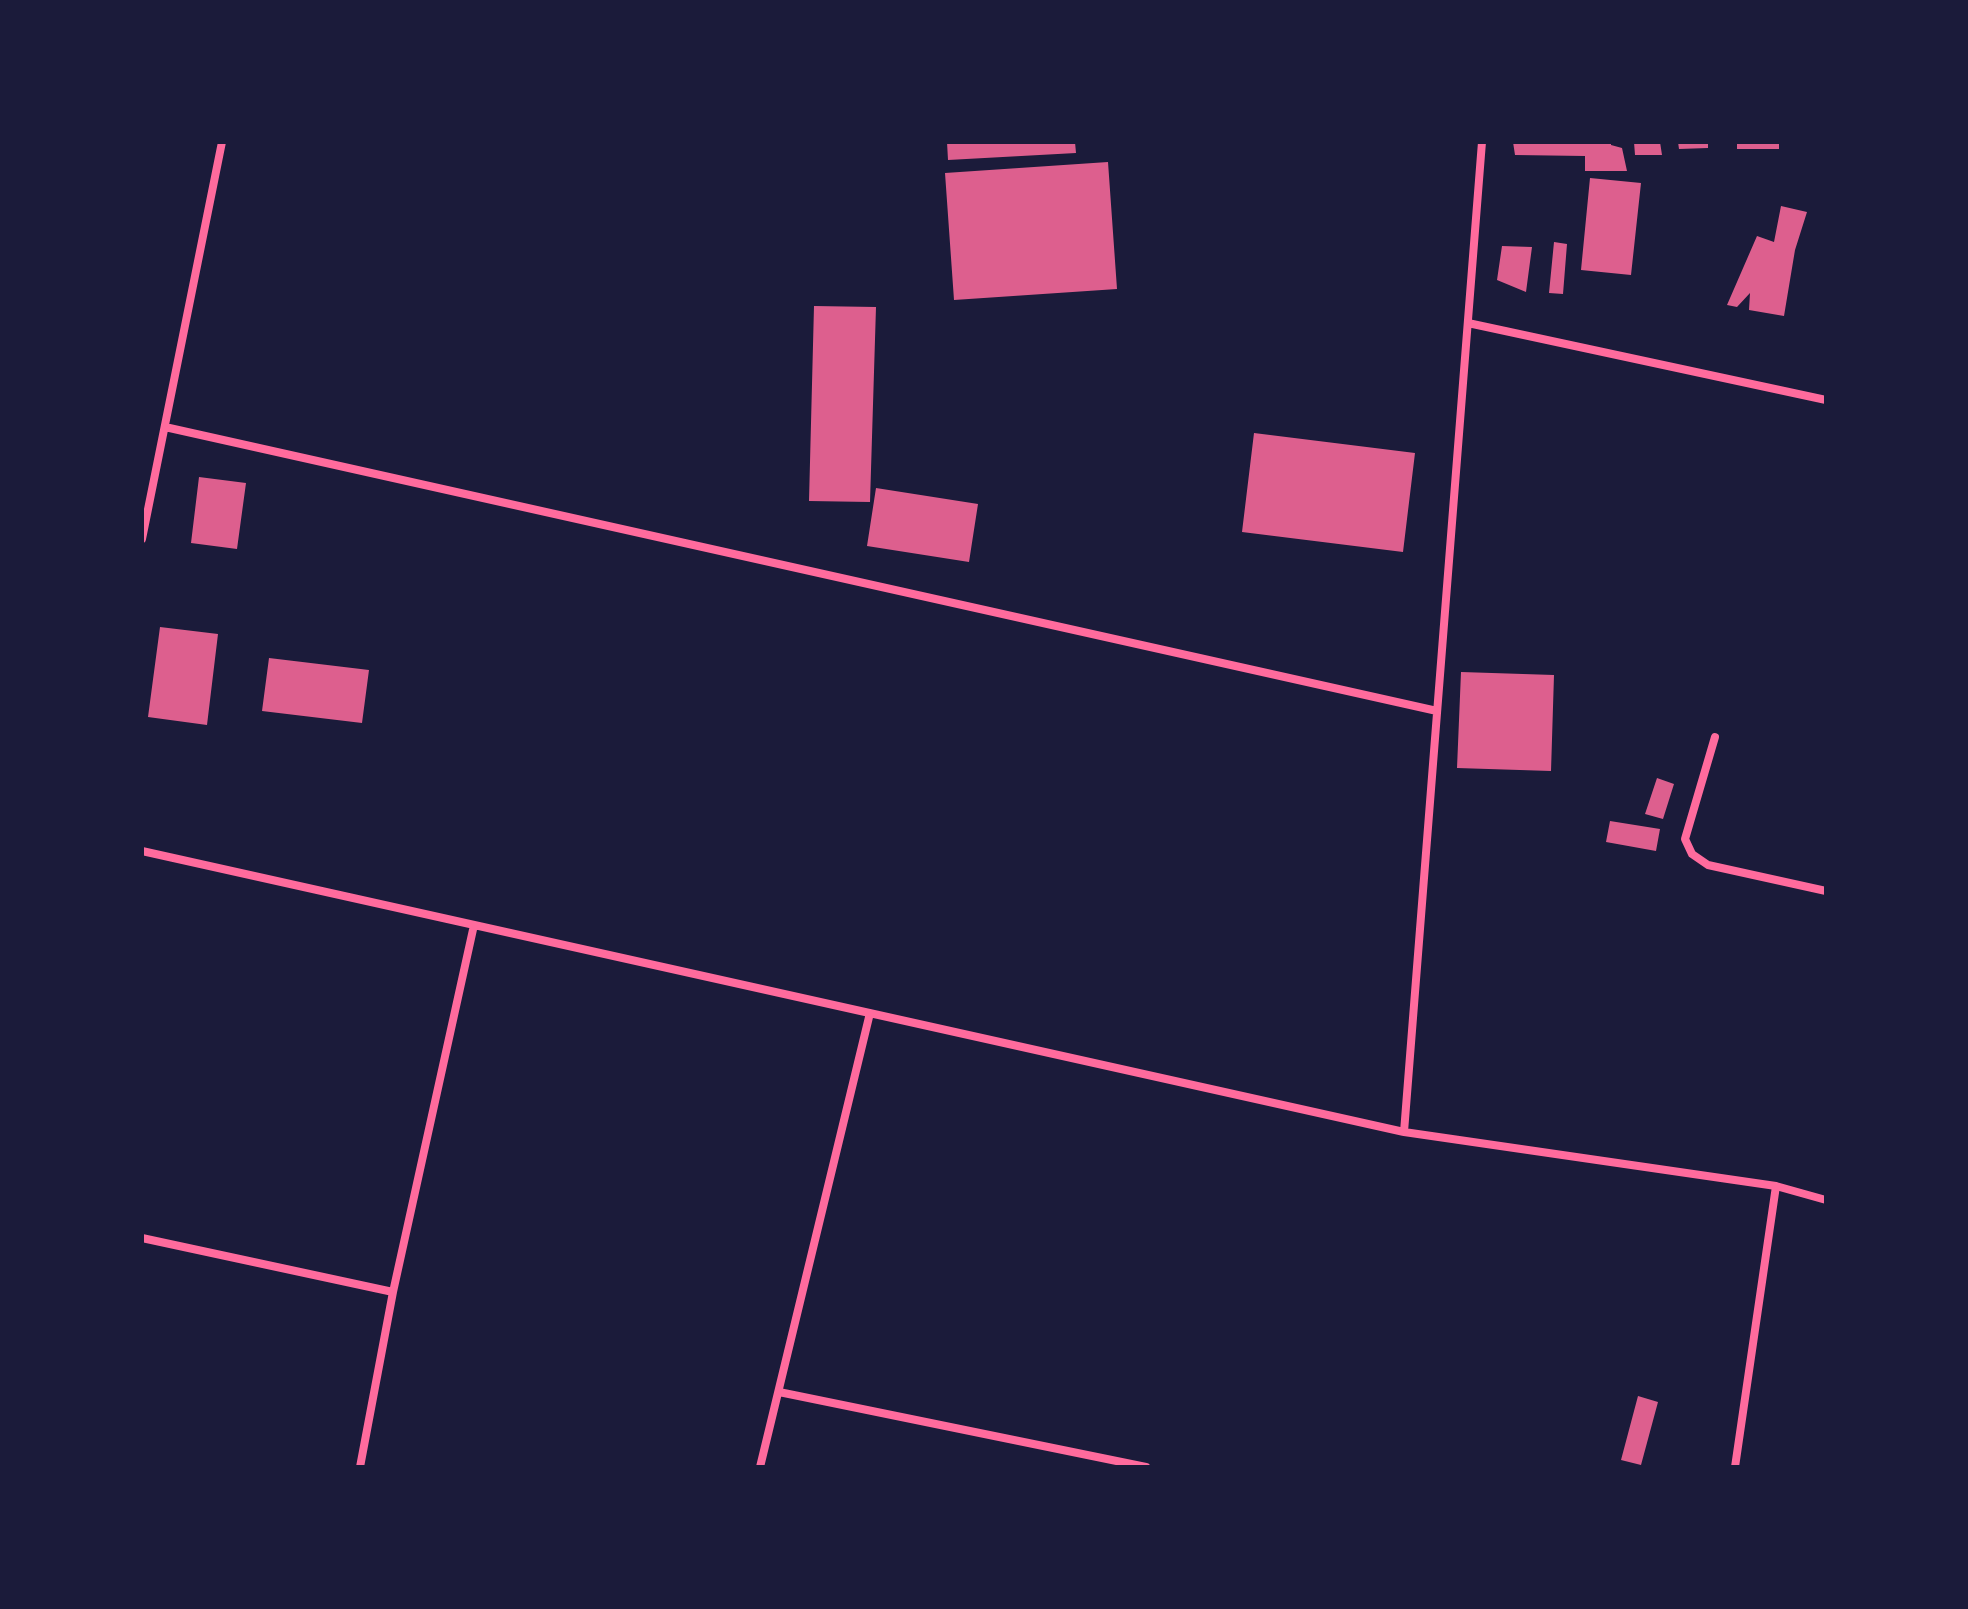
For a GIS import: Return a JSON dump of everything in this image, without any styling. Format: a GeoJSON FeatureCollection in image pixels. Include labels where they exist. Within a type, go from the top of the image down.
{"type":"FeatureCollection","features":[{"type":"Feature","properties":{"kind":"street"},"geometry":{"type":"LineString","coordinates":[[142,539],[222,142]]}},
{"type":"Feature","properties":{"kind":"street"},"geometry":{"type":"LineString","coordinates":[[1404,1132],[1482,142]]}},
{"type":"Feature","properties":{"kind":"street"},"geometry":{"type":"LineString","coordinates":[[1468,323],[1826,400]]}},
{"type":"Feature","properties":{"kind":"street"},"geometry":{"type":"LineString","coordinates":[[165,427],[1437,711]]}},
{"type":"Feature","properties":{"kind":"street"},"geometry":{"type":"LineString","coordinates":[[1715,737],[1685,839],[1692,854],[1708,865],[1826,891]]}},
{"type":"Feature","properties":{"kind":"street"},"geometry":{"type":"LineString","coordinates":[[142,851],[1404,1132],[1776,1186],[1826,1200]]}},
{"type":"Feature","properties":{"kind":"street"},"geometry":{"type":"LineString","coordinates":[[360,1467],[393,1292],[474,925]]}},
{"type":"Feature","properties":{"kind":"street"},"geometry":{"type":"LineString","coordinates":[[760,1467],[870,1013]]}},
{"type":"Feature","properties":{"kind":"street"},"geometry":{"type":"LineString","coordinates":[[1735,1467],[1776,1186]]}},
{"type":"Feature","properties":{"kind":"street"},"geometry":{"type":"LineString","coordinates":[[142,1238],[393,1292]]}},
{"type":"Feature","properties":{"kind":"street"},"geometry":{"type":"LineString","coordinates":[[779,1392],[1146,1467]]}},
{"type":"Feature","properties":{"kind":"building"},"geometry":{"type":"Polygon","coordinates":[[[947,142],[1075,142],[1076,153],[948,160],[947,142]]]}},
{"type":"Feature","properties":{"kind":"building"},"geometry":{"type":"Polygon","coordinates":[[[1513,142],[1611,142],[1611,145],[1622,148],[1627,171],[1585,171],[1585,156],[1515,155],[1513,142]]]}},
{"type":"Feature","properties":{"kind":"building"},"geometry":{"type":"Polygon","coordinates":[[[1634,142],[1660,142],[1662,155],[1635,155],[1634,142]]]}},
{"type":"Feature","properties":{"kind":"building"},"geometry":{"type":"Polygon","coordinates":[[[1678,142],[1708,142],[1708,148],[1679,149],[1678,142]]]}},
{"type":"Feature","properties":{"kind":"building"},"geometry":{"type":"Polygon","coordinates":[[[1737,142],[1779,142],[1779,149],[1737,149],[1737,142]]]}},
{"type":"Feature","properties":{"kind":"building"},"geometry":{"type":"Polygon","coordinates":[[[1108,162],[1117,289],[954,300],[945,173],[1108,162]]]}},
{"type":"Feature","properties":{"kind":"building"},"geometry":{"type":"Polygon","coordinates":[[[1590,178],[1641,183],[1631,275],[1581,270],[1590,178]]]}},
{"type":"Feature","properties":{"kind":"building"},"geometry":{"type":"Polygon","coordinates":[[[1781,206],[1807,212],[1795,250],[1784,316],[1749,310],[1750,293],[1737,307],[1727,305],[1757,236],[1774,242],[1781,206]]]}},
{"type":"Feature","properties":{"kind":"building"},"geometry":{"type":"Polygon","coordinates":[[[1554,242],[1567,244],[1563,294],[1549,293],[1554,242]]]}},
{"type":"Feature","properties":{"kind":"building"},"geometry":{"type":"Polygon","coordinates":[[[1502,246],[1532,247],[1526,292],[1497,280],[1502,246]]]}},
{"type":"Feature","properties":{"kind":"building"},"geometry":{"type":"Polygon","coordinates":[[[814,306],[876,307],[870,502],[809,501],[814,306]]]}},
{"type":"Feature","properties":{"kind":"building"},"geometry":{"type":"Polygon","coordinates":[[[1254,433],[1415,453],[1403,552],[1242,532],[1254,433]]]}},
{"type":"Feature","properties":{"kind":"building"},"geometry":{"type":"Polygon","coordinates":[[[199,477],[246,483],[237,549],[191,543],[199,477]]]}},
{"type":"Feature","properties":{"kind":"building"},"geometry":{"type":"Polygon","coordinates":[[[876,488],[978,504],[969,562],[867,546],[876,488]]]}},
{"type":"Feature","properties":{"kind":"building"},"geometry":{"type":"Polygon","coordinates":[[[160,627],[218,634],[207,725],[148,717],[160,627]]]}},
{"type":"Feature","properties":{"kind":"building"},"geometry":{"type":"Polygon","coordinates":[[[269,658],[369,670],[362,723],[262,711],[269,658]]]}},
{"type":"Feature","properties":{"kind":"building"},"geometry":{"type":"Polygon","coordinates":[[[1461,672],[1554,675],[1551,771],[1457,768],[1461,672]]]}},
{"type":"Feature","properties":{"kind":"building"},"geometry":{"type":"Polygon","coordinates":[[[1657,778],[1674,784],[1663,819],[1645,814],[1657,778]]]}},
{"type":"Feature","properties":{"kind":"building"},"geometry":{"type":"Polygon","coordinates":[[[1610,821],[1660,829],[1656,851],[1606,842],[1610,821]]]}},
{"type":"Feature","properties":{"kind":"building"},"geometry":{"type":"Polygon","coordinates":[[[1638,1396],[1658,1402],[1641,1465],[1621,1460],[1638,1396]]]}}]}
